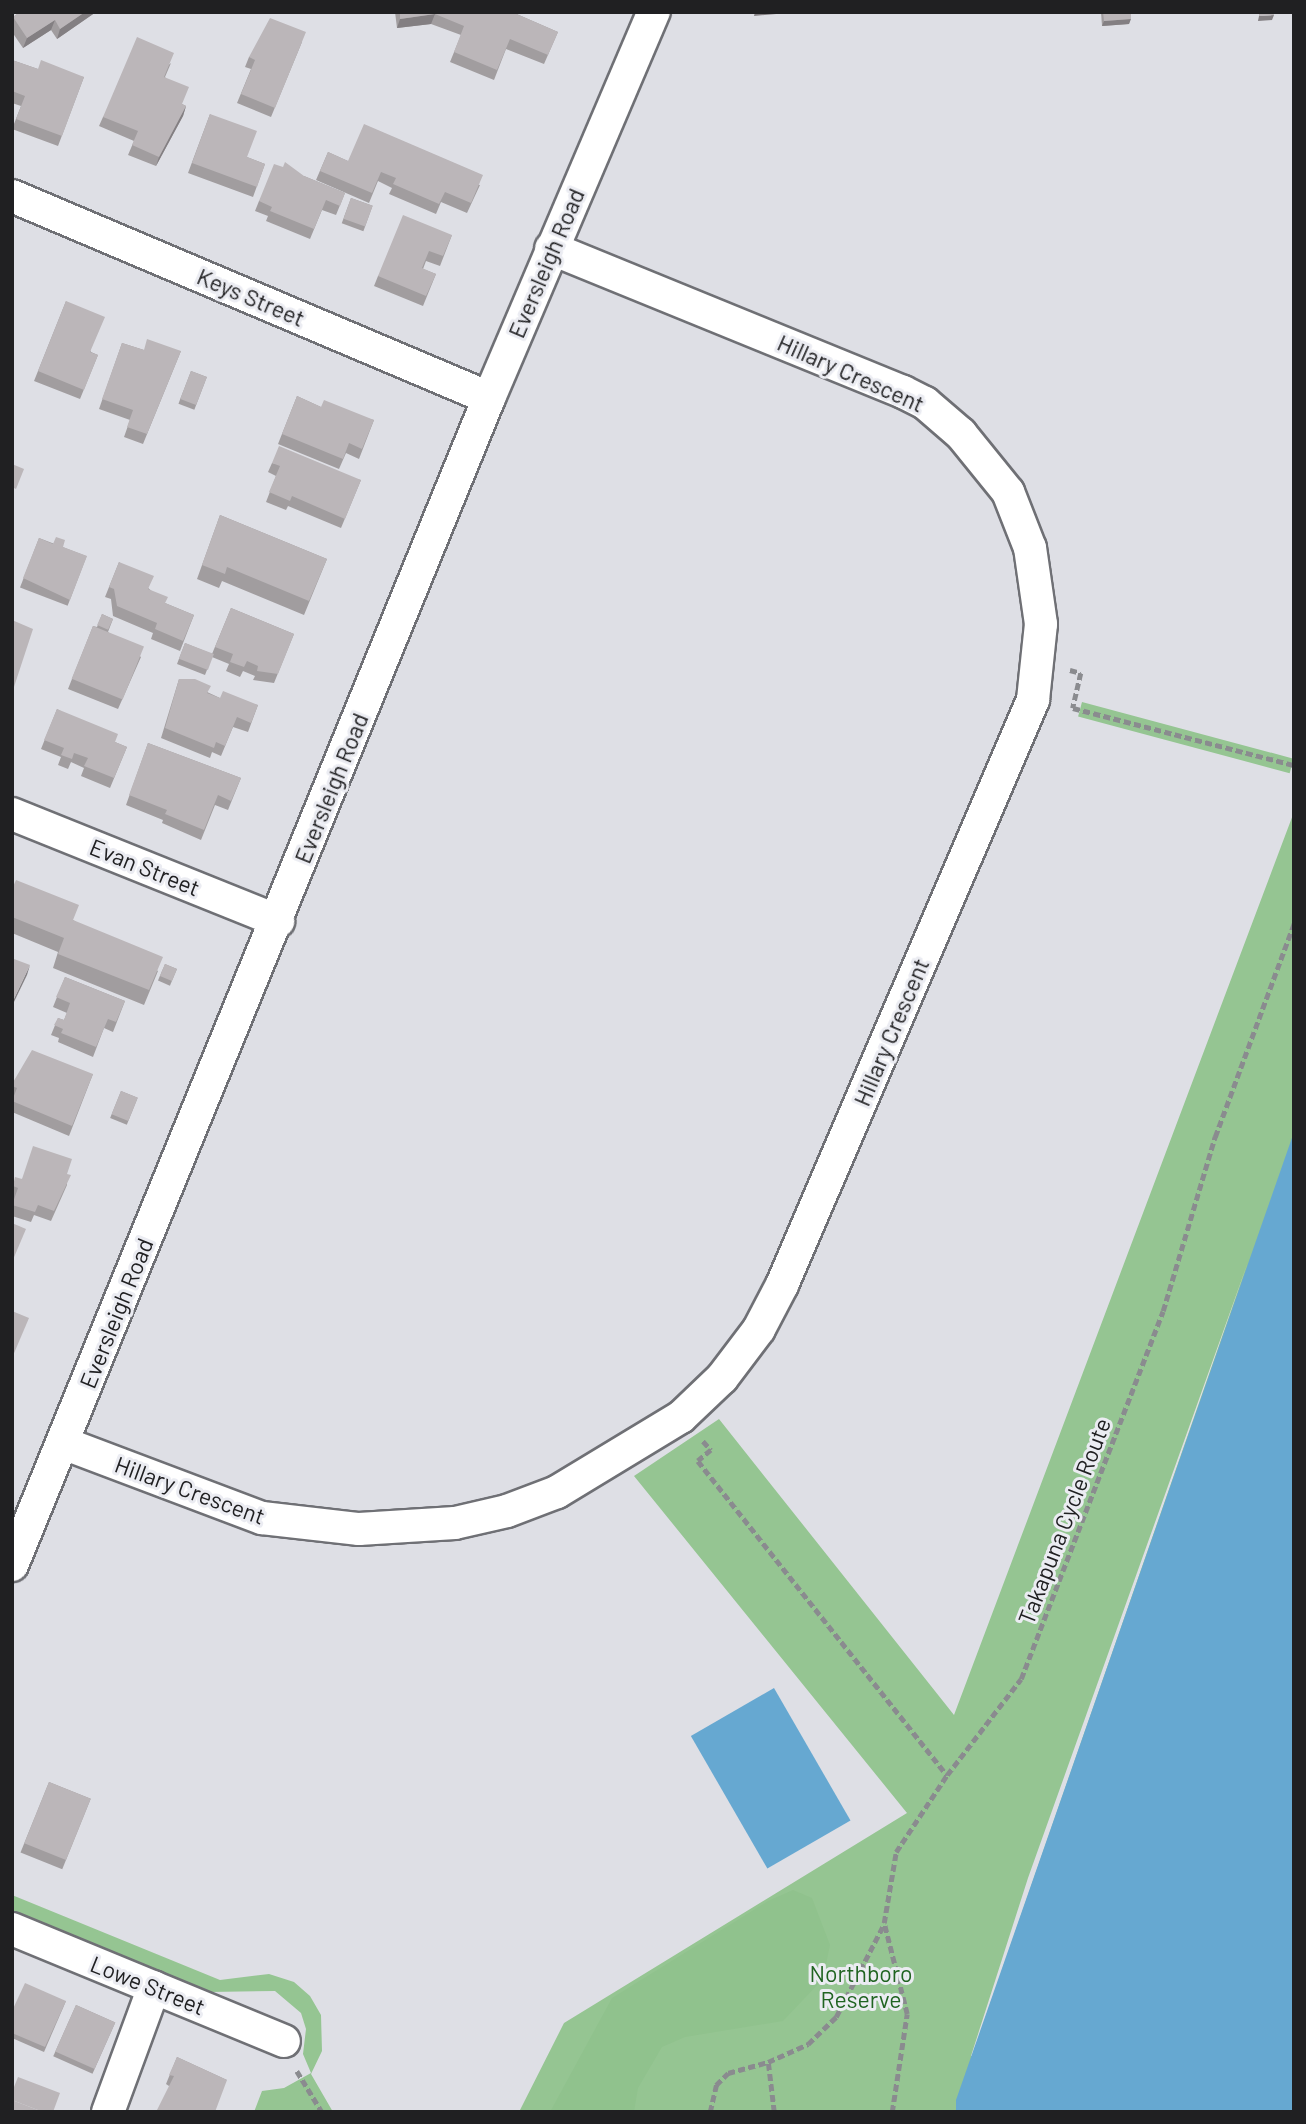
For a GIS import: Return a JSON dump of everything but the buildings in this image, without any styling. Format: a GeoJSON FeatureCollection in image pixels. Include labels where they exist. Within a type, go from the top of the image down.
{"type":"FeatureCollection","features":[{"type":"Feature","properties":{"kind":"street","name":"Eversleigh Road"},"geometry":{"type":"LineString","coordinates":[[12,1565],[551,248],[654,12]]}},
{"type":"Feature","properties":{"kind":"street","name":"Keys Street"},"geometry":{"type":"LineString","coordinates":[[12,196],[489,398]]}},
{"type":"Feature","properties":{"kind":"street","name":"Hillary Crescent"},"geometry":{"type":"LineString","coordinates":[[63,1443],[262,1518],[359,1529],[455,1523],[506,1511],[557,1492],[681,1417],[722,1378],[759,1329],[782,1285],[1033,700],[1041,624],[1030,548],[1008,492],[961,434],[925,403],[903,392],[551,248]]}},
{"type":"Feature","properties":{"kind":"street","name":"Evan Street"},"geometry":{"type":"LineString","coordinates":[[12,814],[278,920]]}},
{"type":"Feature","properties":{"kind":"street","name":"Lowe Street"},"geometry":{"type":"LineString","coordinates":[[12,1929],[154,1987],[290,2054]]}},
{"type":"Feature","properties":{"kind":"street"},"geometry":{"type":"LineString","coordinates":[[108,2112],[154,1987]]}},
{"type":"Feature","properties":{"kind":"path"},"geometry":{"type":"LineString","coordinates":[[1060,668],[1081,673],[1073,708],[1294,765]]}},
{"type":"Feature","properties":{"kind":"path","name":"Takapuna Cycle Route"},"geometry":{"type":"LineString","coordinates":[[892,2112],[907,2014],[884,1923],[897,1852],[947,1775],[1021,1679],[1163,1311],[1215,1138],[1294,923]]}},
{"type":"Feature","properties":{"kind":"path"},"geometry":{"type":"LineString","coordinates":[[696,1434],[711,1450],[698,1461],[947,1775]]}},
{"type":"Feature","properties":{"kind":"path"},"geometry":{"type":"LineString","coordinates":[[710,2112],[716,2085],[728,2073],[768,2062],[808,2044],[836,2017],[884,1923]]}},
{"type":"Feature","properties":{"kind":"path"},"geometry":{"type":"LineString","coordinates":[[290,2054],[322,2112]]}},
{"type":"Feature","properties":{"kind":"path"},"geometry":{"type":"LineString","coordinates":[[768,2062],[774,2112]]}},
{"type":"Feature","properties":{"kind":"green space"},"geometry":{"type":"Polygon","coordinates":[[[1082,702],[1294,759],[1290,773],[1078,716],[1082,702]]]}},
{"type":"Feature","properties":{"kind":"green space","name":"Northboro Reserve"},"geometry":{"type":"Polygon","coordinates":[[[1294,812],[1294,2112],[519,2112],[564,2023],[907,1813],[634,1476],[719,1419],[954,1715],[1294,812]],[[1248,1262],[1028,1878],[972,2056],[1248,1262]]]}},
{"type":"Feature","properties":{"kind":"green space"},"geometry":{"type":"Polygon","coordinates":[[[793,1890],[812,1898],[830,1945],[823,1979],[783,2021],[685,2037],[662,2047],[638,2088],[634,2112],[550,2112],[612,1998],[768,1901],[793,1890]]]}},
{"type":"Feature","properties":{"kind":"green space"},"geometry":{"type":"Polygon","coordinates":[[[12,1895],[220,1980],[269,1974],[294,1982],[310,1996],[321,2015],[322,2051],[311,2074],[333,2112],[254,2112],[262,2091],[284,2088],[311,2073],[303,2054],[306,2029],[301,2013],[275,1991],[209,1992],[12,1913],[12,1895]]]}},
{"type":"Feature","properties":{"kind":"water"},"geometry":{"type":"Polygon","coordinates":[[[1294,1132],[1294,2112],[956,2112],[956,2100],[1294,1132]]]}},
{"type":"Feature","properties":{"kind":"water"},"geometry":{"type":"Polygon","coordinates":[[[774,1688],[851,1821],[767,1869],[691,1736],[774,1688]]]}}]}
